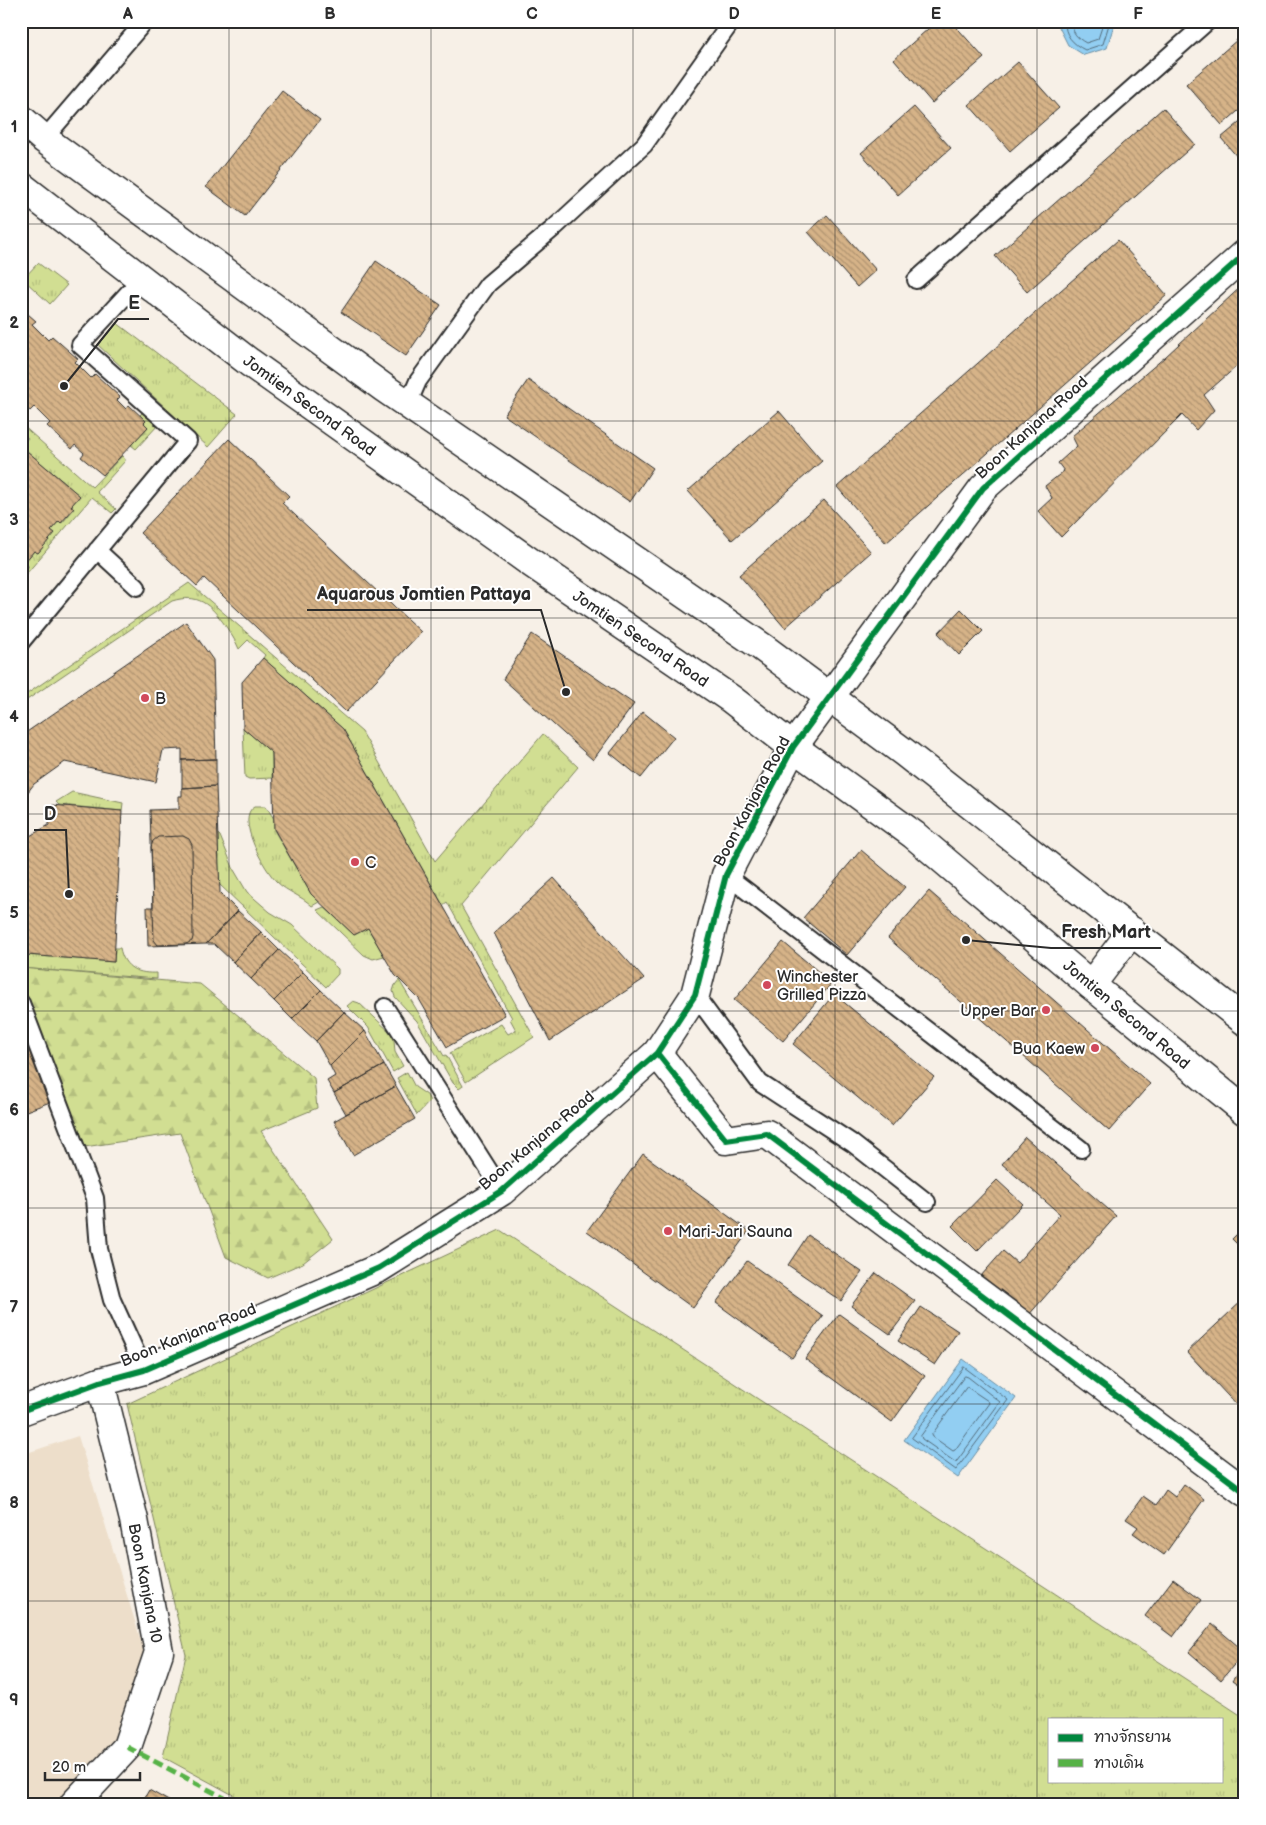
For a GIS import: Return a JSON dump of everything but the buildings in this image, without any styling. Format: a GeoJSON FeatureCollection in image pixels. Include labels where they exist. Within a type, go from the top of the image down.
{"type":"FeatureCollection","features":[{"type":"Feature","properties":{"kind":"main road"},"geometry":{"type":"LineString","coordinates":[[21,119],[44,139],[408,404],[762,647],[905,753],[1132,931],[1242,1013]]}},
{"type":"Feature","properties":{"kind":"main road","name":"Jomtien Second Road"},"geometry":{"type":"LineString","coordinates":[[21,186],[249,362],[530,562],[731,698],[793,747],[914,835],[1245,1112]]}},
{"type":"Feature","properties":{"kind":"main road","name":"Boon Kanjana Road"},"geometry":{"type":"LineString","coordinates":[[21,1412],[100,1382],[144,1370],[379,1268],[502,1191],[657,1053],[695,995],[726,875],[793,747],[983,488],[1245,254]]}},
{"type":"Feature","properties":{"kind":"main road"},"geometry":{"type":"LineString","coordinates":[[1091,985],[1132,931]]}},
{"type":"Feature","properties":{"kind":"main road"},"geometry":{"type":"LineString","coordinates":[[657,1053],[726,1140],[767,1134],[1245,1492]]}},
{"type":"Feature","properties":{"kind":"main road","name":"Boon Kanjana 10"},"geometry":{"type":"LineString","coordinates":[[82,1801],[127,1747],[159,1652],[134,1520],[100,1382]]}},
{"type":"Feature","properties":{"kind":"lane"},"geometry":{"type":"LineString","coordinates":[[44,139],[145,21]]}},
{"type":"Feature","properties":{"kind":"lane"},"geometry":{"type":"LineString","coordinates":[[408,404],[418,381],[488,284],[555,227],[644,145],[732,21]]}},
{"type":"Feature","properties":{"kind":"lane"},"geometry":{"type":"LineString","coordinates":[[916,280],[1208,21]]}},
{"type":"Feature","properties":{"kind":"lane"},"geometry":{"type":"LineString","coordinates":[[21,642],[188,441],[80,345],[141,278]]}},
{"type":"Feature","properties":{"kind":"lane"},"geometry":{"type":"LineString","coordinates":[[97,550],[137,587]]}},
{"type":"Feature","properties":{"kind":"lane"},"geometry":{"type":"LineString","coordinates":[[726,875],[1081,1149]]}},
{"type":"Feature","properties":{"kind":"lane"},"geometry":{"type":"LineString","coordinates":[[695,995],[760,1083],[852,1143],[927,1202]]}},
{"type":"Feature","properties":{"kind":"lane"},"geometry":{"type":"LineString","coordinates":[[21,1003],[95,1198],[99,1249],[112,1300],[144,1370]]}},
{"type":"Feature","properties":{"kind":"lane"},"geometry":{"type":"LineString","coordinates":[[385,1007],[502,1191]]}},
{"type":"Feature","properties":{"kind":"shaded area"},"geometry":{"type":"Polygon","coordinates":[[[78,1436],[145,1654],[115,1742],[53,1804],[21,1804],[21,1455],[78,1436]]]}},
{"type":"Feature","properties":{"kind":"green space"},"geometry":{"type":"Polygon","coordinates":[[[38,263],[67,285],[50,304],[23,279],[38,263]]]}},
{"type":"Feature","properties":{"kind":"green space"},"geometry":{"type":"Polygon","coordinates":[[[117,323],[237,414],[208,447],[98,345],[117,323]]]}},
{"type":"Feature","properties":{"kind":"green space"},"geometry":{"type":"Polygon","coordinates":[[[144,411],[159,424],[136,449],[131,445],[148,427],[144,423],[146,421],[140,415],[144,411]]]}},
{"type":"Feature","properties":{"kind":"green space"},"geometry":{"type":"Polygon","coordinates":[[[21,424],[92,487],[122,456],[125,461],[97,492],[116,509],[112,513],[92,497],[21,580],[21,574],[28,566],[24,563],[34,551],[38,553],[54,533],[51,530],[59,521],[62,523],[74,509],[71,506],[80,496],[21,446],[28,438],[21,431],[21,424]]]}},
{"type":"Feature","properties":{"kind":"green space"},"geometry":{"type":"Polygon","coordinates":[[[189,583],[362,732],[435,861],[543,734],[578,767],[461,906],[534,1037],[466,1082],[450,1053],[501,1024],[508,1034],[516,1030],[510,1019],[512,1018],[447,902],[443,905],[343,729],[263,658],[265,655],[248,640],[239,649],[235,640],[214,611],[203,602],[189,598],[172,601],[21,704],[21,698],[189,583]]]}},
{"type":"Feature","properties":{"kind":"green space"},"geometry":{"type":"Polygon","coordinates":[[[243,728],[272,753],[272,778],[249,779],[245,777],[243,728]]]}},
{"type":"Feature","properties":{"kind":"green space"},"geometry":{"type":"Polygon","coordinates":[[[72,792],[123,803],[122,811],[59,805],[56,802],[72,792]]]}},
{"type":"Feature","properties":{"kind":"green space"},"geometry":{"type":"Polygon","coordinates":[[[255,806],[266,806],[274,819],[274,830],[311,894],[319,902],[312,906],[304,899],[285,889],[266,867],[254,844],[248,821],[249,812],[255,806]]]}},
{"type":"Feature","properties":{"kind":"green space"},"geometry":{"type":"Polygon","coordinates":[[[218,834],[234,870],[247,892],[270,912],[292,925],[338,969],[338,974],[326,987],[219,884],[218,834]]]}},
{"type":"Feature","properties":{"kind":"green space"},"geometry":{"type":"Polygon","coordinates":[[[324,907],[354,935],[368,928],[384,956],[373,959],[364,955],[317,910],[324,907]]]}},
{"type":"Feature","properties":{"kind":"green space"},"geometry":{"type":"Polygon","coordinates":[[[115,948],[120,948],[125,961],[133,969],[157,973],[157,979],[21,968],[21,952],[27,955],[114,962],[115,948]]]}},
{"type":"Feature","properties":{"kind":"green space"},"geometry":{"type":"Polygon","coordinates":[[[21,968],[200,984],[314,1078],[317,1108],[261,1131],[333,1239],[303,1263],[268,1278],[226,1257],[180,1133],[84,1147],[21,988],[21,968]]]}},
{"type":"Feature","properties":{"kind":"green space"},"geometry":{"type":"Polygon","coordinates":[[[399,980],[444,1056],[446,1055],[463,1086],[459,1089],[453,1083],[417,1021],[395,997],[393,991],[399,980]]]}},
{"type":"Feature","properties":{"kind":"green space"},"geometry":{"type":"Polygon","coordinates":[[[353,1001],[359,1003],[391,1033],[395,1052],[403,1066],[393,1072],[368,1027],[347,1006],[353,1001]]]}},
{"type":"Feature","properties":{"kind":"green space"},"geometry":{"type":"Polygon","coordinates":[[[407,1072],[415,1087],[427,1095],[430,1101],[417,1115],[397,1078],[407,1072]]]}},
{"type":"Feature","properties":{"kind":"green space"},"geometry":{"type":"Polygon","coordinates":[[[500,1230],[1245,1718],[1245,1804],[250,1804],[163,1757],[186,1655],[127,1404],[500,1230]]]}},
{"type":"Feature","properties":{"kind":"water"},"geometry":{"type":"Polygon","coordinates":[[[1061,21],[1115,21],[1107,48],[1084,55],[1068,45],[1059,27],[1061,21]]]}},
{"type":"Feature","properties":{"kind":"water"},"geometry":{"type":"Polygon","coordinates":[[[963,1359],[1016,1398],[958,1478],[904,1440],[963,1359]]]}},
{"type":"Feature","properties":{"kind":"marked path"},"geometry":{"type":"LineString","coordinates":[[127,1747],[236,1804]]}},
{"type":"Feature","properties":{"kind":"cycle path"},"geometry":{"type":"LineString","coordinates":[[21,1411],[100,1382],[144,1370],[379,1268],[502,1191],[657,1053],[695,995],[726,875],[793,747],[983,488],[1245,254]]}},
{"type":"Feature","properties":{"kind":"cycle path"},"geometry":{"type":"LineString","coordinates":[[657,1053],[726,1140],[767,1134],[1245,1492]]}},
{"type":"Feature","properties":{"kind":"place","name":"E"},"geometry":{"type":"Point","coordinates":[64,386]}},
{"type":"Feature","properties":{"kind":"place","name":"Aquarous Jomtien Pattaya"},"geometry":{"type":"Point","coordinates":[566,692]}},
{"type":"Feature","properties":{"kind":"place","name":"B"},"geometry":{"type":"Point","coordinates":[145,698]}},
{"type":"Feature","properties":{"kind":"place","name":"C"},"geometry":{"type":"Point","coordinates":[355,862]}},
{"type":"Feature","properties":{"kind":"place","name":"D"},"geometry":{"type":"Point","coordinates":[69,894]}},
{"type":"Feature","properties":{"kind":"place","name":"Fresh Mart"},"geometry":{"type":"Point","coordinates":[966,940]}},
{"type":"Feature","properties":{"kind":"place","name":"Winchester Grilled Pizza"},"geometry":{"type":"Point","coordinates":[767,985]}},
{"type":"Feature","properties":{"kind":"place","name":"Upper Bar"},"geometry":{"type":"Point","coordinates":[1046,1010]}},
{"type":"Feature","properties":{"kind":"place","name":"Bua Kaew"},"geometry":{"type":"Point","coordinates":[1095,1048]}},
{"type":"Feature","properties":{"kind":"place","name":"Mari-Jari Sauna"},"geometry":{"type":"Point","coordinates":[668,1231]}}]}
